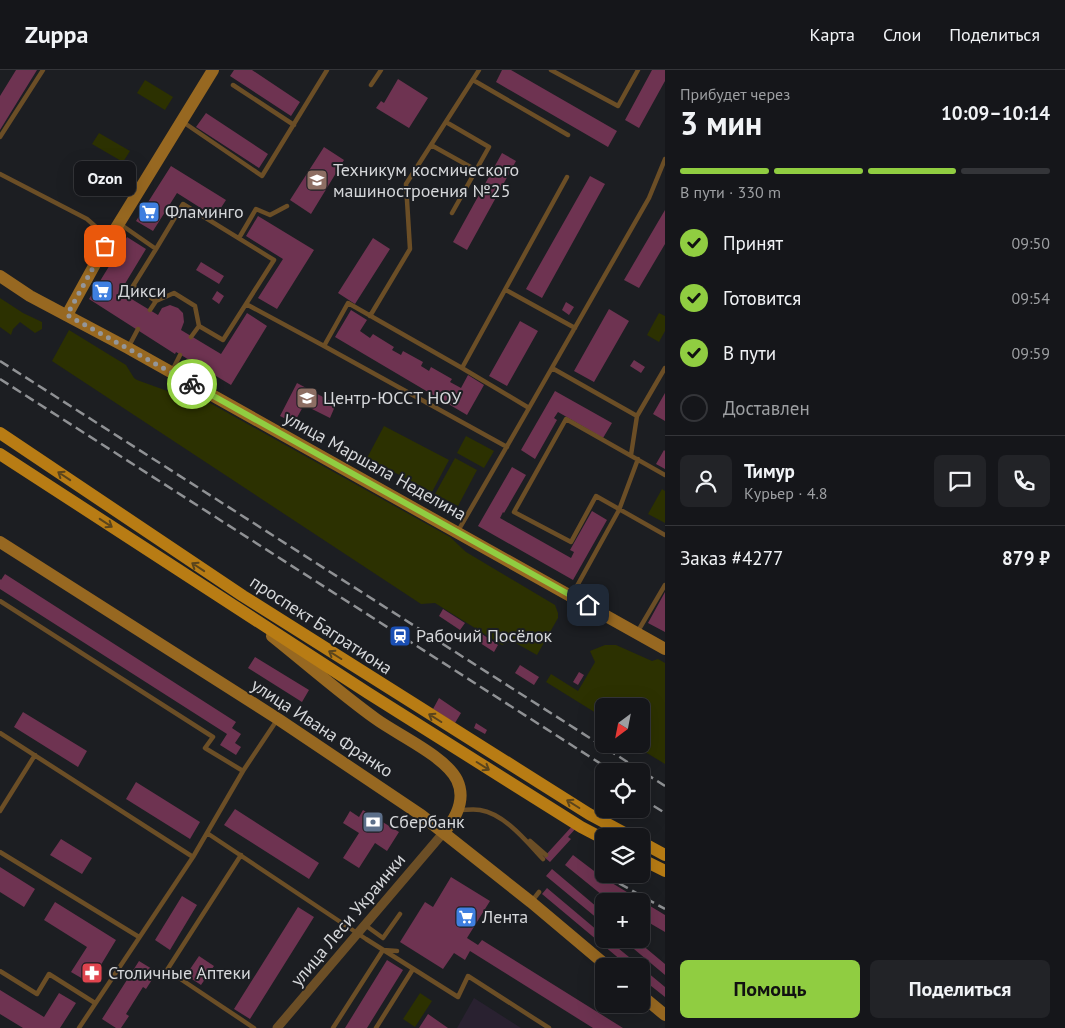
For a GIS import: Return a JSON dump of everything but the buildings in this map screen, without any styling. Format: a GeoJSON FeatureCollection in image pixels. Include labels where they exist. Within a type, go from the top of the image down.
{"type":"FeatureCollection","features":[{"type":"Feature","properties":{"kind":"main road","name":"проспект Багратиона"},"geometry":{"type":"LineString","coordinates":[[0,433],[243,596],[589,814],[615,828]]}},
{"type":"Feature","properties":{"kind":"main road","name":"проспект Багратиона"},"geometry":{"type":"LineString","coordinates":[[0,454],[368,693],[595,834]]}},
{"type":"Feature","properties":{"kind":"main road"},"geometry":{"type":"LineString","coordinates":[[650,847],[665,855]]}},
{"type":"Feature","properties":{"kind":"main road"},"geometry":{"type":"LineString","coordinates":[[650,864],[665,872]]}},
{"type":"Feature","properties":{"kind":"street"},"geometry":{"type":"LineString","coordinates":[[67,315],[105,246],[213,70]]}},
{"type":"Feature","properties":{"kind":"street","name":"улица Маршала Неделина"},"geometry":{"type":"LineString","coordinates":[[0,276],[30,296],[128,348],[665,648]]}},
{"type":"Feature","properties":{"kind":"street","name":"улица Ивана Франко"},"geometry":{"type":"LineString","coordinates":[[0,542],[362,774],[535,897],[600,958]]}},
{"type":"Feature","properties":{"kind":"street"},"geometry":{"type":"LineString","coordinates":[[235,607],[376,720],[445,765],[458,781],[460,796],[459,810],[456,817],[444,832]]}},
{"type":"Feature","properties":{"kind":"street","name":"улица Леси Украинки"},"geometry":{"type":"LineString","coordinates":[[278,1028],[444,832]]}},
{"type":"Feature","properties":{"kind":"street"},"geometry":{"type":"LineString","coordinates":[[650,1002],[665,1015]]}},
{"type":"Feature","properties":{"kind":"lane"},"geometry":{"type":"LineString","coordinates":[[0,137],[43,70]]}},
{"type":"Feature","properties":{"kind":"lane"},"geometry":{"type":"LineString","coordinates":[[182,122],[262,176],[327,70]]}},
{"type":"Feature","properties":{"kind":"lane"},"geometry":{"type":"LineString","coordinates":[[371,85],[381,70]]}},
{"type":"Feature","properties":{"kind":"lane"},"geometry":{"type":"LineString","coordinates":[[370,316],[410,249],[406,184],[479,70]]}},
{"type":"Feature","properties":{"kind":"lane"},"geometry":{"type":"LineString","coordinates":[[551,70],[618,106],[638,70]]}},
{"type":"Feature","properties":{"kind":"lane"},"geometry":{"type":"LineString","coordinates":[[472,80],[568,135]]}},
{"type":"Feature","properties":{"kind":"lane"},"geometry":{"type":"LineString","coordinates":[[233,85],[294,124]]}},
{"type":"Feature","properties":{"kind":"lane"},"geometry":{"type":"LineString","coordinates":[[446,122],[489,147],[452,213]]}},
{"type":"Feature","properties":{"kind":"lane"},"geometry":{"type":"LineString","coordinates":[[431,145],[476,170]]}},
{"type":"Feature","properties":{"kind":"lane"},"geometry":{"type":"LineString","coordinates":[[458,532],[649,198],[665,159]]}},
{"type":"Feature","properties":{"kind":"lane"},"geometry":{"type":"LineString","coordinates":[[0,174],[87,219],[96,227],[105,246]]}},
{"type":"Feature","properties":{"kind":"lane"},"geometry":{"type":"LineString","coordinates":[[462,368],[567,177]]}},
{"type":"Feature","properties":{"kind":"lane"},"geometry":{"type":"LineString","coordinates":[[150,310],[156,301],[174,293],[195,306],[199,326],[223,340],[274,260],[183,204],[132,286],[156,301]]}},
{"type":"Feature","properties":{"kind":"lane"},"geometry":{"type":"LineString","coordinates":[[239,238],[256,209],[270,215],[287,206]]}},
{"type":"Feature","properties":{"kind":"lane"},"geometry":{"type":"LineString","coordinates":[[119,224],[156,248]]}},
{"type":"Feature","properties":{"kind":"lane"},"geometry":{"type":"LineString","coordinates":[[506,290],[575,328]]}},
{"type":"Feature","properties":{"kind":"lane"},"geometry":{"type":"LineString","coordinates":[[324,346],[348,303],[530,408]]}},
{"type":"Feature","properties":{"kind":"lane"},"geometry":{"type":"LineString","coordinates":[[246,304],[507,447]]}},
{"type":"Feature","properties":{"kind":"lane"},"geometry":{"type":"LineString","coordinates":[[191,336],[199,326]]}},
{"type":"Feature","properties":{"kind":"lane"},"geometry":{"type":"LineString","coordinates":[[128,348],[138,329]]}},
{"type":"Feature","properties":{"kind":"lane"},"geometry":{"type":"LineString","coordinates":[[171,372],[180,355]]}},
{"type":"Feature","properties":{"kind":"lane"},"geometry":{"type":"LineString","coordinates":[[552,368],[637,416]]}},
{"type":"Feature","properties":{"kind":"lane"},"geometry":{"type":"LineString","coordinates":[[631,455],[637,416],[665,368]]}},
{"type":"Feature","properties":{"kind":"lane"},"geometry":{"type":"LineString","coordinates":[[665,475],[566,419],[514,512],[571,542],[596,496],[665,535]]}},
{"type":"Feature","properties":{"kind":"lane"},"geometry":{"type":"LineString","coordinates":[[571,596],[619,510],[638,459]]}},
{"type":"Feature","properties":{"kind":"lane"},"geometry":{"type":"LineString","coordinates":[[638,633],[665,585]]}},
{"type":"Feature","properties":{"kind":"lane"},"geometry":{"type":"LineString","coordinates":[[0,601],[213,736],[205,748],[243,771]]}},
{"type":"Feature","properties":{"kind":"lane"},"geometry":{"type":"LineString","coordinates":[[79,1028],[193,856],[243,771],[278,719]]}},
{"type":"Feature","properties":{"kind":"lane"},"geometry":{"type":"LineString","coordinates":[[0,733],[193,856]]}},
{"type":"Feature","properties":{"kind":"lane"},"geometry":{"type":"LineString","coordinates":[[0,811],[35,755]]}},
{"type":"Feature","properties":{"kind":"lane"},"geometry":{"type":"LineString","coordinates":[[459,810],[480,810],[496,816],[518,832],[545,857]]}},
{"type":"Feature","properties":{"kind":"lane"},"geometry":{"type":"LineString","coordinates":[[206,833],[241,854],[358,934],[458,997],[468,976],[549,1028]]}},
{"type":"Feature","properties":{"kind":"lane"},"geometry":{"type":"LineString","coordinates":[[0,852],[139,937]]}},
{"type":"Feature","properties":{"kind":"lane"},"geometry":{"type":"LineString","coordinates":[[241,854],[167,970],[254,1028]]}},
{"type":"Feature","properties":{"kind":"lane"},"geometry":{"type":"LineString","coordinates":[[365,925],[383,938],[400,914]]}},
{"type":"Feature","properties":{"kind":"lane"},"geometry":{"type":"LineString","coordinates":[[383,950],[397,951]]}},
{"type":"Feature","properties":{"kind":"lane"},"geometry":{"type":"LineString","coordinates":[[334,1028],[383,950]]}},
{"type":"Feature","properties":{"kind":"lane"},"geometry":{"type":"LineString","coordinates":[[376,1028],[413,969]]}},
{"type":"Feature","properties":{"kind":"lane"},"geometry":{"type":"LineString","coordinates":[[0,972],[37,994],[49,974],[95,1003]]}},
{"type":"Feature","properties":{"kind":"shaded area"},"geometry":{"type":"Polygon","coordinates":[[[474,998],[521,1028],[457,1028],[474,998]]]}},
{"type":"Feature","properties":{"kind":"green space"},"geometry":{"type":"Polygon","coordinates":[[[145,80],[173,97],[165,110],[137,93],[145,80]]]}},
{"type":"Feature","properties":{"kind":"green space"},"geometry":{"type":"Polygon","coordinates":[[[99,133],[130,151],[123,162],[92,144],[99,133]]]}},
{"type":"Feature","properties":{"kind":"green space"},"geometry":{"type":"Polygon","coordinates":[[[0,298],[23,313],[42,322],[42,329],[35,333],[20,322],[13,329],[11,335],[0,327],[0,298]]]}},
{"type":"Feature","properties":{"kind":"green space"},"geometry":{"type":"Polygon","coordinates":[[[659,313],[665,316],[665,331],[659,342],[647,335],[659,313]]]}},
{"type":"Feature","properties":{"kind":"green space"},"geometry":{"type":"Polygon","coordinates":[[[69,330],[126,365],[137,380],[184,397],[194,394],[450,537],[466,552],[555,605],[558,618],[537,655],[512,641],[502,645],[435,603],[421,604],[52,361],[69,330]]]}},
{"type":"Feature","properties":{"kind":"green space"},"geometry":{"type":"Polygon","coordinates":[[[384,426],[449,460],[432,492],[367,458],[384,426]]]}},
{"type":"Feature","properties":{"kind":"green space"},"geometry":{"type":"Polygon","coordinates":[[[466,436],[494,451],[484,468],[457,453],[466,436]]]}},
{"type":"Feature","properties":{"kind":"green space"},"geometry":{"type":"Polygon","coordinates":[[[455,458],[477,470],[458,506],[435,494],[455,458]]]}},
{"type":"Feature","properties":{"kind":"green space"},"geometry":{"type":"Polygon","coordinates":[[[662,489],[665,491],[665,523],[648,514],[662,489]]]}},
{"type":"Feature","properties":{"kind":"green space"},"geometry":{"type":"Polygon","coordinates":[[[605,645],[616,645],[652,661],[658,659],[665,663],[665,764],[647,753],[650,753],[650,698],[595,698],[595,712],[546,682],[551,674],[578,691],[595,662],[590,651],[605,645]]]}},
{"type":"Feature","properties":{"kind":"green space"},"geometry":{"type":"Polygon","coordinates":[[[420,993],[432,1001],[415,1027],[403,1019],[420,993]]]}},
{"type":"Feature","properties":{"kind":"railway"},"geometry":{"type":"LineString","coordinates":[[0,361],[665,786]]}},
{"type":"Feature","properties":{"kind":"railway"},"geometry":{"type":"LineString","coordinates":[[0,379],[600,763]]}},
{"type":"Feature","properties":{"kind":"railway"},"geometry":{"type":"LineString","coordinates":[[650,804],[665,813]]}},
{"type":"Feature","properties":{"kind":"railway"},"geometry":{"type":"LineString","coordinates":[[619,883],[665,909]]}},
{"type":"Feature","properties":{"kind":"way so far"},"geometry":{"type":"LineString","coordinates":[[105,246],[67,315],[192,384]]}},
{"type":"Feature","properties":{"kind":"place","name":"Техникум космического машиностроения №25"},"geometry":{"type":"Point","coordinates":[317,180]}},
{"type":"Feature","properties":{"kind":"place","name":"Фламинго"},"geometry":{"type":"Point","coordinates":[149,212]}},
{"type":"Feature","properties":{"kind":"place","name":"Ozon"},"geometry":{"type":"Point","coordinates":[105,246]}},
{"type":"Feature","properties":{"kind":"place","name":"Дикси"},"geometry":{"type":"Point","coordinates":[102,291]}},
{"type":"Feature","properties":{"kind":"place","name":"Центр-ЮССТ НОУ"},"geometry":{"type":"Point","coordinates":[307,398]}},
{"type":"Feature","properties":{"kind":"place","name":"Рабочий Посёлок"},"geometry":{"type":"Point","coordinates":[400,636]}},
{"type":"Feature","properties":{"kind":"place","name":"Сбербанк"},"geometry":{"type":"Point","coordinates":[373,822]}},
{"type":"Feature","properties":{"kind":"place","name":"Лента"},"geometry":{"type":"Point","coordinates":[466,917]}},
{"type":"Feature","properties":{"kind":"place","name":"Столичные Аптеки"},"geometry":{"type":"Point","coordinates":[92,973]}},
{"type":"Feature","properties":{"kind":"route"},"geometry":{"type":"LineString","coordinates":[[192,384],[588,605]]}}]}
